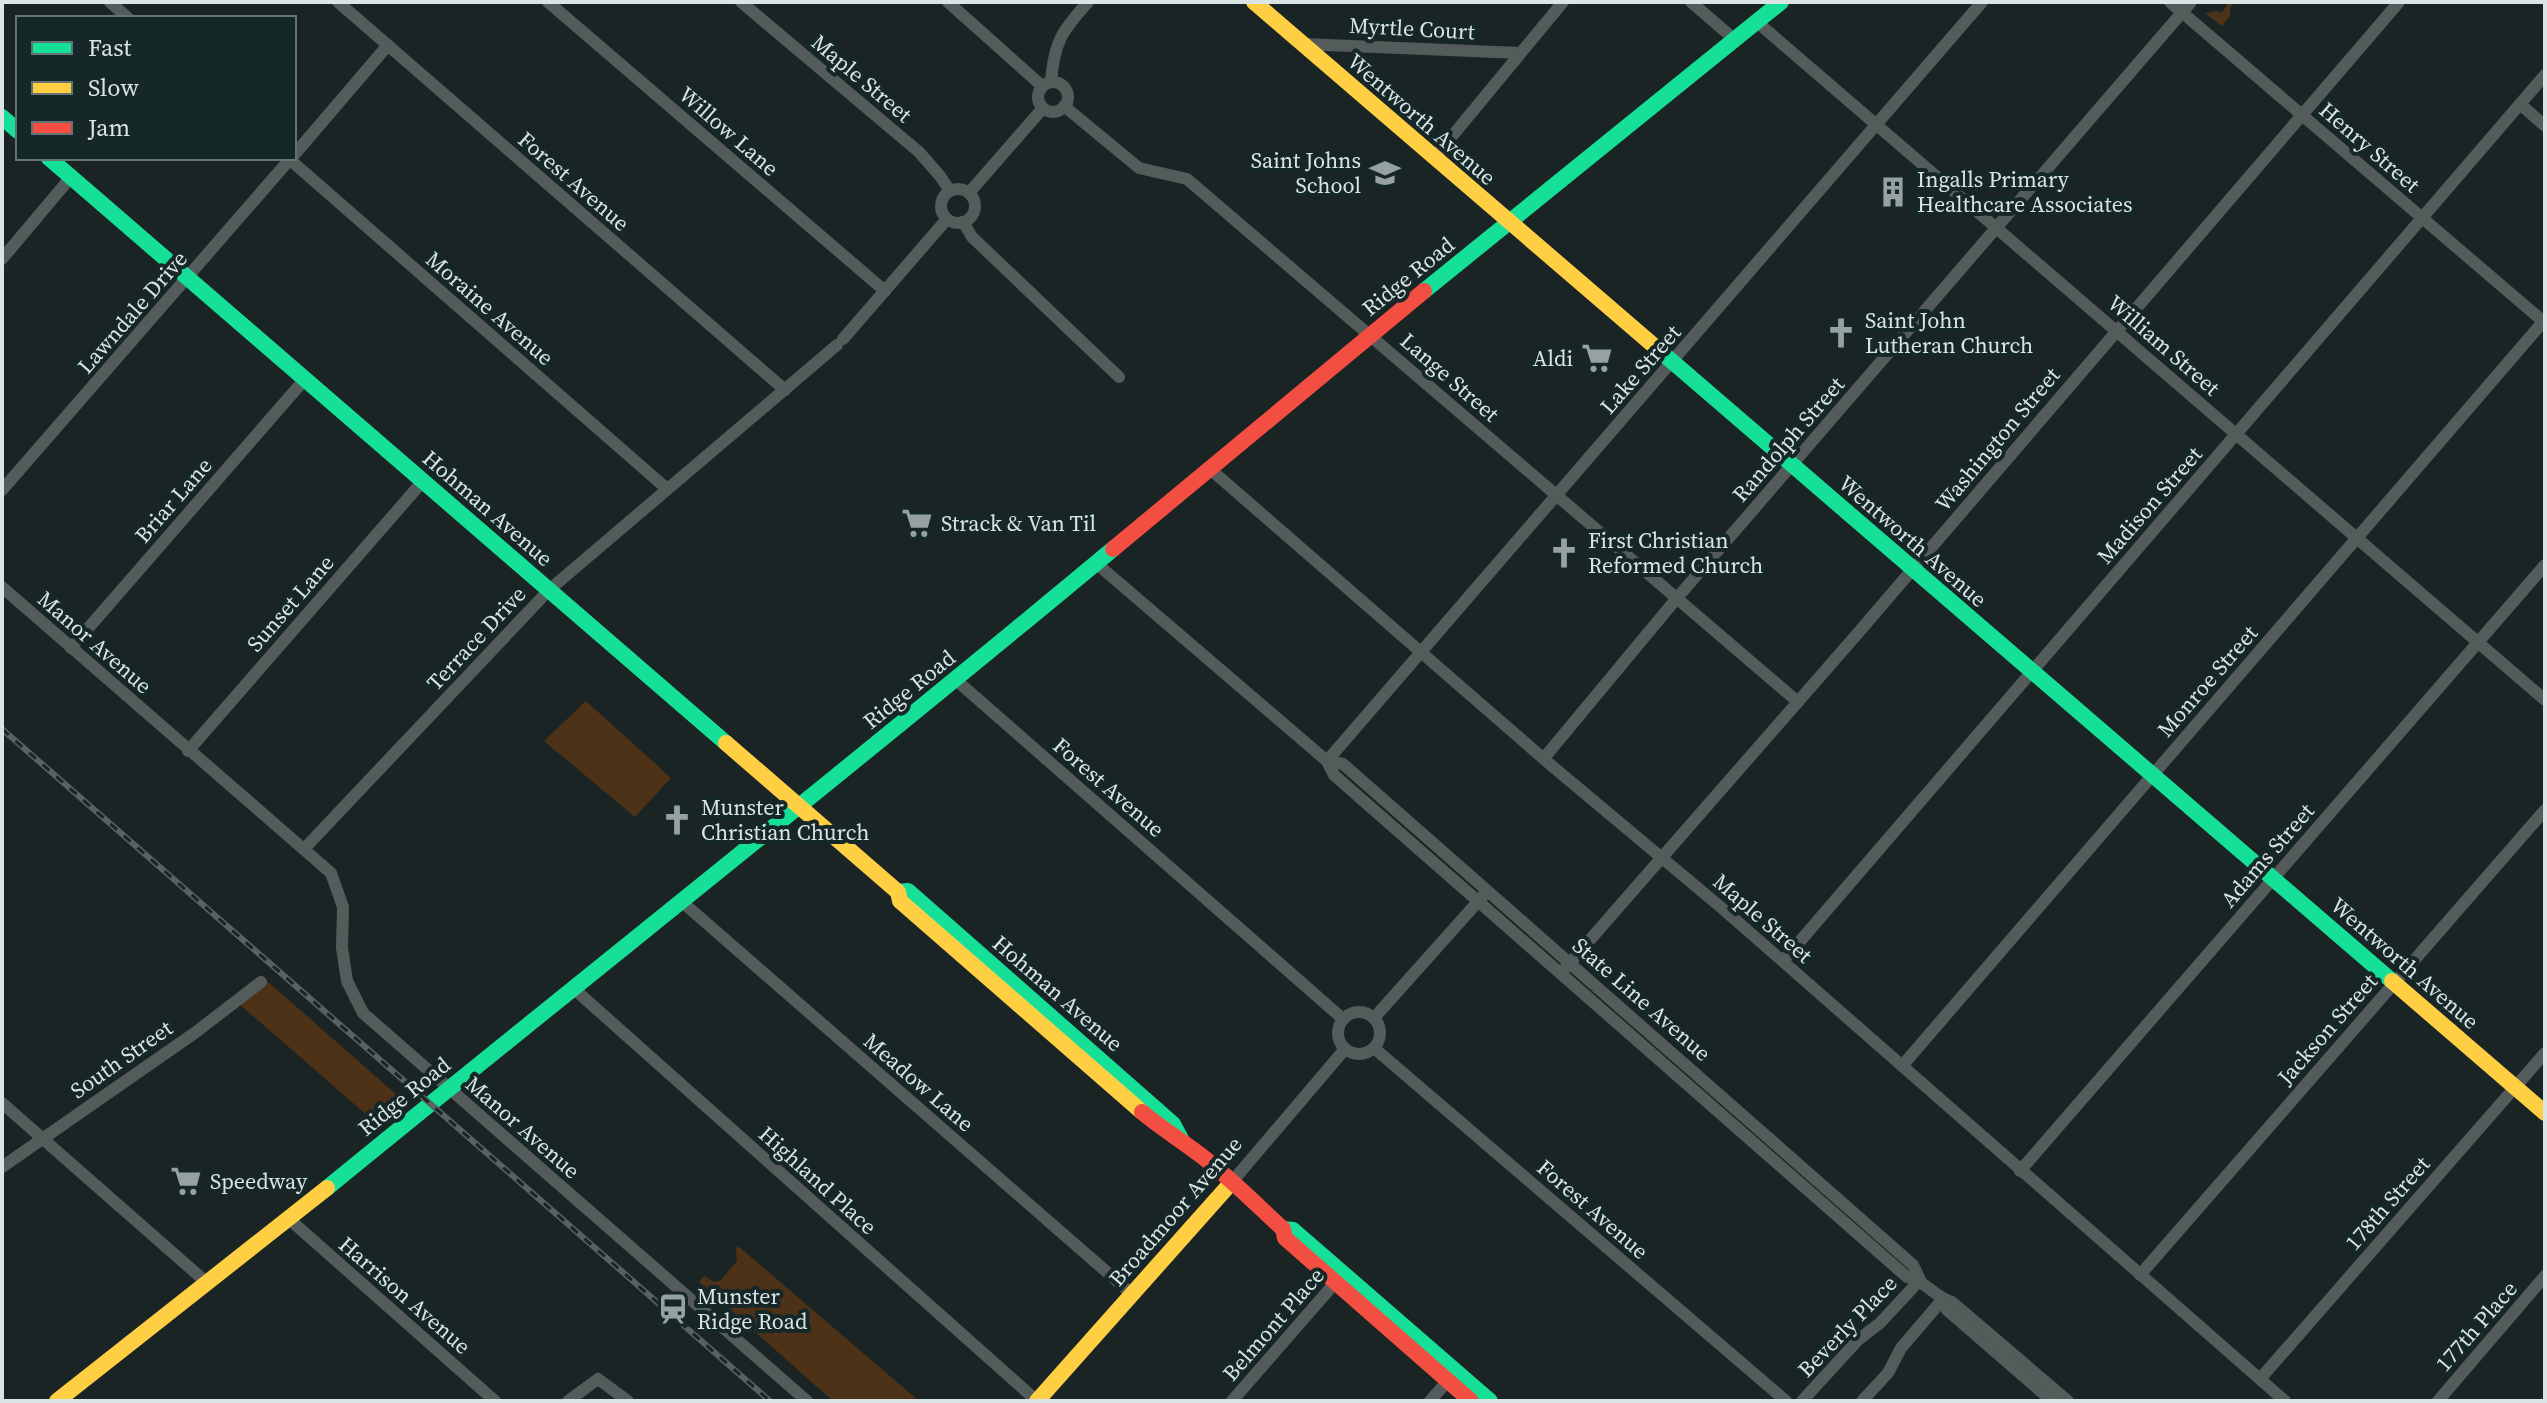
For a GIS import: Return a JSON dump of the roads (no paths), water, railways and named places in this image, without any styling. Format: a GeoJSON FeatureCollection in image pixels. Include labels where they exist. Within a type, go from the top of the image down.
{"type":"FeatureCollection","features":[{"type":"Feature","properties":{"kind":"main road","name":"Wentworth Avenue"},"geometry":{"type":"LineString","coordinates":[[1254,2],[2545,1113]]}},
{"type":"Feature","properties":{"kind":"main road","name":"Ridge Road"},"geometry":{"type":"LineString","coordinates":[[57,1401],[289,1219],[956,680],[1507,222],[1781,2]]}},
{"type":"Feature","properties":{"kind":"main road","name":"Hohman Avenue"},"geometry":{"type":"LineString","coordinates":[[51,160],[898,892],[908,891],[1173,1124],[1181,1139],[1283,1229],[1293,1230],[1340,1278],[1452,1376],[1490,1401]]}},
{"type":"Feature","properties":{"kind":"main road","name":"Broadmoor Avenue"},"geometry":{"type":"LineString","coordinates":[[1037,1401],[1231,1183]]}},
{"type":"Feature","properties":{"kind":"main road","name":"Hohman Avenue"},"geometry":{"type":"LineString","coordinates":[[1452,1376],[1471,1401]]}},
{"type":"Feature","properties":{"kind":"street"},"geometry":{"type":"LineString","coordinates":[[110,2],[126,16]]}},
{"type":"Feature","properties":{"kind":"street","name":"Forest Avenue"},"geometry":{"type":"LineString","coordinates":[[338,2],[785,390]]}},
{"type":"Feature","properties":{"kind":"street","name":"Willow Lane"},"geometry":{"type":"LineString","coordinates":[[548,2],[885,291]]}},
{"type":"Feature","properties":{"kind":"street","name":"Maple Street"},"geometry":{"type":"LineString","coordinates":[[741,2],[919,152],[950,191]]}},
{"type":"Feature","properties":{"kind":"street"},"geometry":{"type":"LineString","coordinates":[[948,2],[1046,84],[1065,87],[1068,97],[1064,106],[1051,112],[1043,108],[1038,95],[1046,84],[1053,52],[1068,24],[1088,2]]}},
{"type":"Feature","properties":{"kind":"street"},"geometry":{"type":"LineString","coordinates":[[1434,158],[1563,2]]}},
{"type":"Feature","properties":{"kind":"street"},"geometry":{"type":"LineString","coordinates":[[1691,2],[1734,39]]}},
{"type":"Feature","properties":{"kind":"street","name":"Lake Street"},"geometry":{"type":"LineString","coordinates":[[1327,761],[1982,2]]}},
{"type":"Feature","properties":{"kind":"street","name":"Henry Street"},"geometry":{"type":"LineString","coordinates":[[2170,2],[2187,7],[2303,116],[2544,322]]}},
{"type":"Feature","properties":{"kind":"street","name":"Washington Street"},"geometry":{"type":"LineString","coordinates":[[1565,968],[1798,702],[2399,2]]}},
{"type":"Feature","properties":{"kind":"street","name":"Randolph Street"},"geometry":{"type":"LineString","coordinates":[[1544,758],[1677,598],[2187,7]]}},
{"type":"Feature","properties":{"kind":"street","name":"William Street"},"geometry":{"type":"LineString","coordinates":[[1757,22],[2545,700]]}},
{"type":"Feature","properties":{"kind":"street","name":"Myrtle Court"},"geometry":{"type":"LineString","coordinates":[[1303,44],[1520,53]]}},
{"type":"Feature","properties":{"kind":"street","name":"Lawndale Drive"},"geometry":{"type":"LineString","coordinates":[[296,152],[388,45]]}},
{"type":"Feature","properties":{"kind":"street","name":"Madison Street"},"geometry":{"type":"LineString","coordinates":[[1783,961],[2545,75]]}},
{"type":"Feature","properties":{"kind":"street"},"geometry":{"type":"LineString","coordinates":[[2520,104],[2545,126]]}},
{"type":"Feature","properties":{"kind":"street","name":"Lange Street"},"geometry":{"type":"LineString","coordinates":[[1064,106],[1139,168],[1187,179],[1798,702]]}},
{"type":"Feature","properties":{"kind":"street"},"geometry":{"type":"LineString","coordinates":[[969,193],[1043,108]]}},
{"type":"Feature","properties":{"kind":"street","name":"Lawndale Drive"},"geometry":{"type":"LineString","coordinates":[[2,490],[289,160]]}},
{"type":"Feature","properties":{"kind":"street","name":"Moraine Avenue"},"geometry":{"type":"LineString","coordinates":[[293,160],[666,488]]}},
{"type":"Feature","properties":{"kind":"street"},"geometry":{"type":"LineString","coordinates":[[2,259],[71,177]]}},
{"type":"Feature","properties":{"kind":"street"},"geometry":{"type":"LineString","coordinates":[[960,189],[969,193],[975,209],[971,217],[963,222],[947,219],[942,204],[950,191],[960,189]]}},
{"type":"Feature","properties":{"kind":"street","name":"Terrace Drive"},"geometry":{"type":"LineString","coordinates":[[304,849],[549,590],[840,342],[947,219]]}},
{"type":"Feature","properties":{"kind":"street"},"geometry":{"type":"LineString","coordinates":[[963,222],[972,237],[1119,377]]}},
{"type":"Feature","properties":{"kind":"street","name":"Monroe Street"},"geometry":{"type":"LineString","coordinates":[[1902,1066],[2544,322]]}},
{"type":"Feature","properties":{"kind":"street","name":"Briar Lane"},"geometry":{"type":"LineString","coordinates":[[71,648],[305,379]]}},
{"type":"Feature","properties":{"kind":"street","name":"Maple Street"},"geometry":{"type":"LineString","coordinates":[[1210,469],[1783,961],[2285,1401]]}},
{"type":"Feature","properties":{"kind":"street","name":"Sunset Lane"},"geometry":{"type":"LineString","coordinates":[[188,751],[423,481]]}},
{"type":"Feature","properties":{"kind":"street","name":"State Line Avenue"},"geometry":{"type":"LineString","coordinates":[[1097,564],[1327,761],[1343,764],[1483,896],[1731,1112],[1907,1277],[1920,1280],[1943,1299],[1952,1302],[2068,1401]]}},
{"type":"Feature","properties":{"kind":"street","name":"Adams Street"},"geometry":{"type":"LineString","coordinates":[[2020,1171],[2545,565]]}},
{"type":"Feature","properties":{"kind":"street","name":"Manor Avenue"},"geometry":{"type":"LineString","coordinates":[[2,587],[331,873],[343,907],[342,948],[347,981],[363,1013],[807,1401]]}},
{"type":"Feature","properties":{"kind":"street","name":"Forest Avenue"},"geometry":{"type":"LineString","coordinates":[[956,680],[1343,1019]]}},
{"type":"Feature","properties":{"kind":"street","name":"Jackson Street"},"geometry":{"type":"LineString","coordinates":[[2140,1275],[2545,810]]}},
{"type":"Feature","properties":{"kind":"street"},"geometry":{"type":"LineString","coordinates":[[1374,1018],[1483,896]]}},
{"type":"Feature","properties":{"kind":"street","name":"Meadow Lane"},"geometry":{"type":"LineString","coordinates":[[680,900],[1132,1294]]}},
{"type":"Feature","properties":{"kind":"street","name":"South Street"},"geometry":{"type":"LineString","coordinates":[[2,1167],[261,982]]}},
{"type":"Feature","properties":{"kind":"street","name":"Highland Place"},"geometry":{"type":"LineString","coordinates":[[573,988],[1037,1401]]}},
{"type":"Feature","properties":{"kind":"street"},"geometry":{"type":"LineString","coordinates":[[1362,1012],[1374,1018],[1380,1036],[1374,1048],[1357,1054],[1345,1049],[1338,1035],[1343,1019],[1362,1012]]}},
{"type":"Feature","properties":{"kind":"street","name":"Forest Avenue"},"geometry":{"type":"LineString","coordinates":[[1374,1048],[1786,1401]]}},
{"type":"Feature","properties":{"kind":"street","name":"Broadmoor Avenue"},"geometry":{"type":"LineString","coordinates":[[1231,1183],[1345,1049]]}},
{"type":"Feature","properties":{"kind":"street","name":"178th Street"},"geometry":{"type":"LineString","coordinates":[[2260,1379],[2545,1053]]}},
{"type":"Feature","properties":{"kind":"street"},"geometry":{"type":"LineString","coordinates":[[2,1103],[206,1282]]}},
{"type":"Feature","properties":{"kind":"street","name":"Harrison Avenue"},"geometry":{"type":"LineString","coordinates":[[289,1219],[495,1401]]}},
{"type":"Feature","properties":{"kind":"street","name":"177th Place"},"geometry":{"type":"LineString","coordinates":[[2438,1401],[2545,1276]]}},
{"type":"Feature","properties":{"kind":"street","name":"Belmont Place"},"geometry":{"type":"LineString","coordinates":[[1232,1401],[1340,1278]]}},
{"type":"Feature","properties":{"kind":"street","name":"Beverly Place"},"geometry":{"type":"LineString","coordinates":[[1802,1401],[1855,1343],[1880,1323],[1920,1280]]}},
{"type":"Feature","properties":{"kind":"street"},"geometry":{"type":"LineString","coordinates":[[1862,1401],[1888,1373],[1901,1348],[1943,1299]]}},
{"type":"Feature","properties":{"kind":"street","name":"State Line Avenue"},"geometry":{"type":"LineString","coordinates":[[1943,1299],[1947,1310],[2052,1401]]}},
{"type":"Feature","properties":{"kind":"street"},"geometry":{"type":"LineString","coordinates":[[1430,1401],[1452,1376]]}},
{"type":"Feature","properties":{"kind":"street"},"geometry":{"type":"LineString","coordinates":[[568,1401],[598,1379],[628,1401]]}},
{"type":"Feature","properties":{"kind":"railway"},"geometry":{"type":"LineString","coordinates":[[2,729],[770,1401]]}},
{"type":"Feature","properties":{"kind":"place","name":"Saint Johns School"},"geometry":{"type":"Point","coordinates":[1385,173]}},
{"type":"Feature","properties":{"kind":"place","name":"Ingalls Primary Healthcare Associates"},"geometry":{"type":"Point","coordinates":[1893,192]}},
{"type":"Feature","properties":{"kind":"place","name":"Saint John Lutheran Church"},"geometry":{"type":"Point","coordinates":[1841,333]}},
{"type":"Feature","properties":{"kind":"place","name":"Aldi"},"geometry":{"type":"Point","coordinates":[1597,358]}},
{"type":"Feature","properties":{"kind":"place","name":"Strack & Van Til"},"geometry":{"type":"Point","coordinates":[917,523]}},
{"type":"Feature","properties":{"kind":"place","name":"First Christian Reformed Church"},"geometry":{"type":"Point","coordinates":[1564,553]}},
{"type":"Feature","properties":{"kind":"place","name":"Munster Christian Church"},"geometry":{"type":"Point","coordinates":[677,820]}},
{"type":"Feature","properties":{"kind":"place","name":"Speedway"},"geometry":{"type":"Point","coordinates":[186,1181]}},
{"type":"Feature","properties":{"kind":"place","name":"Munster Ridge Road"},"geometry":{"type":"Point","coordinates":[673,1309]}}]}
